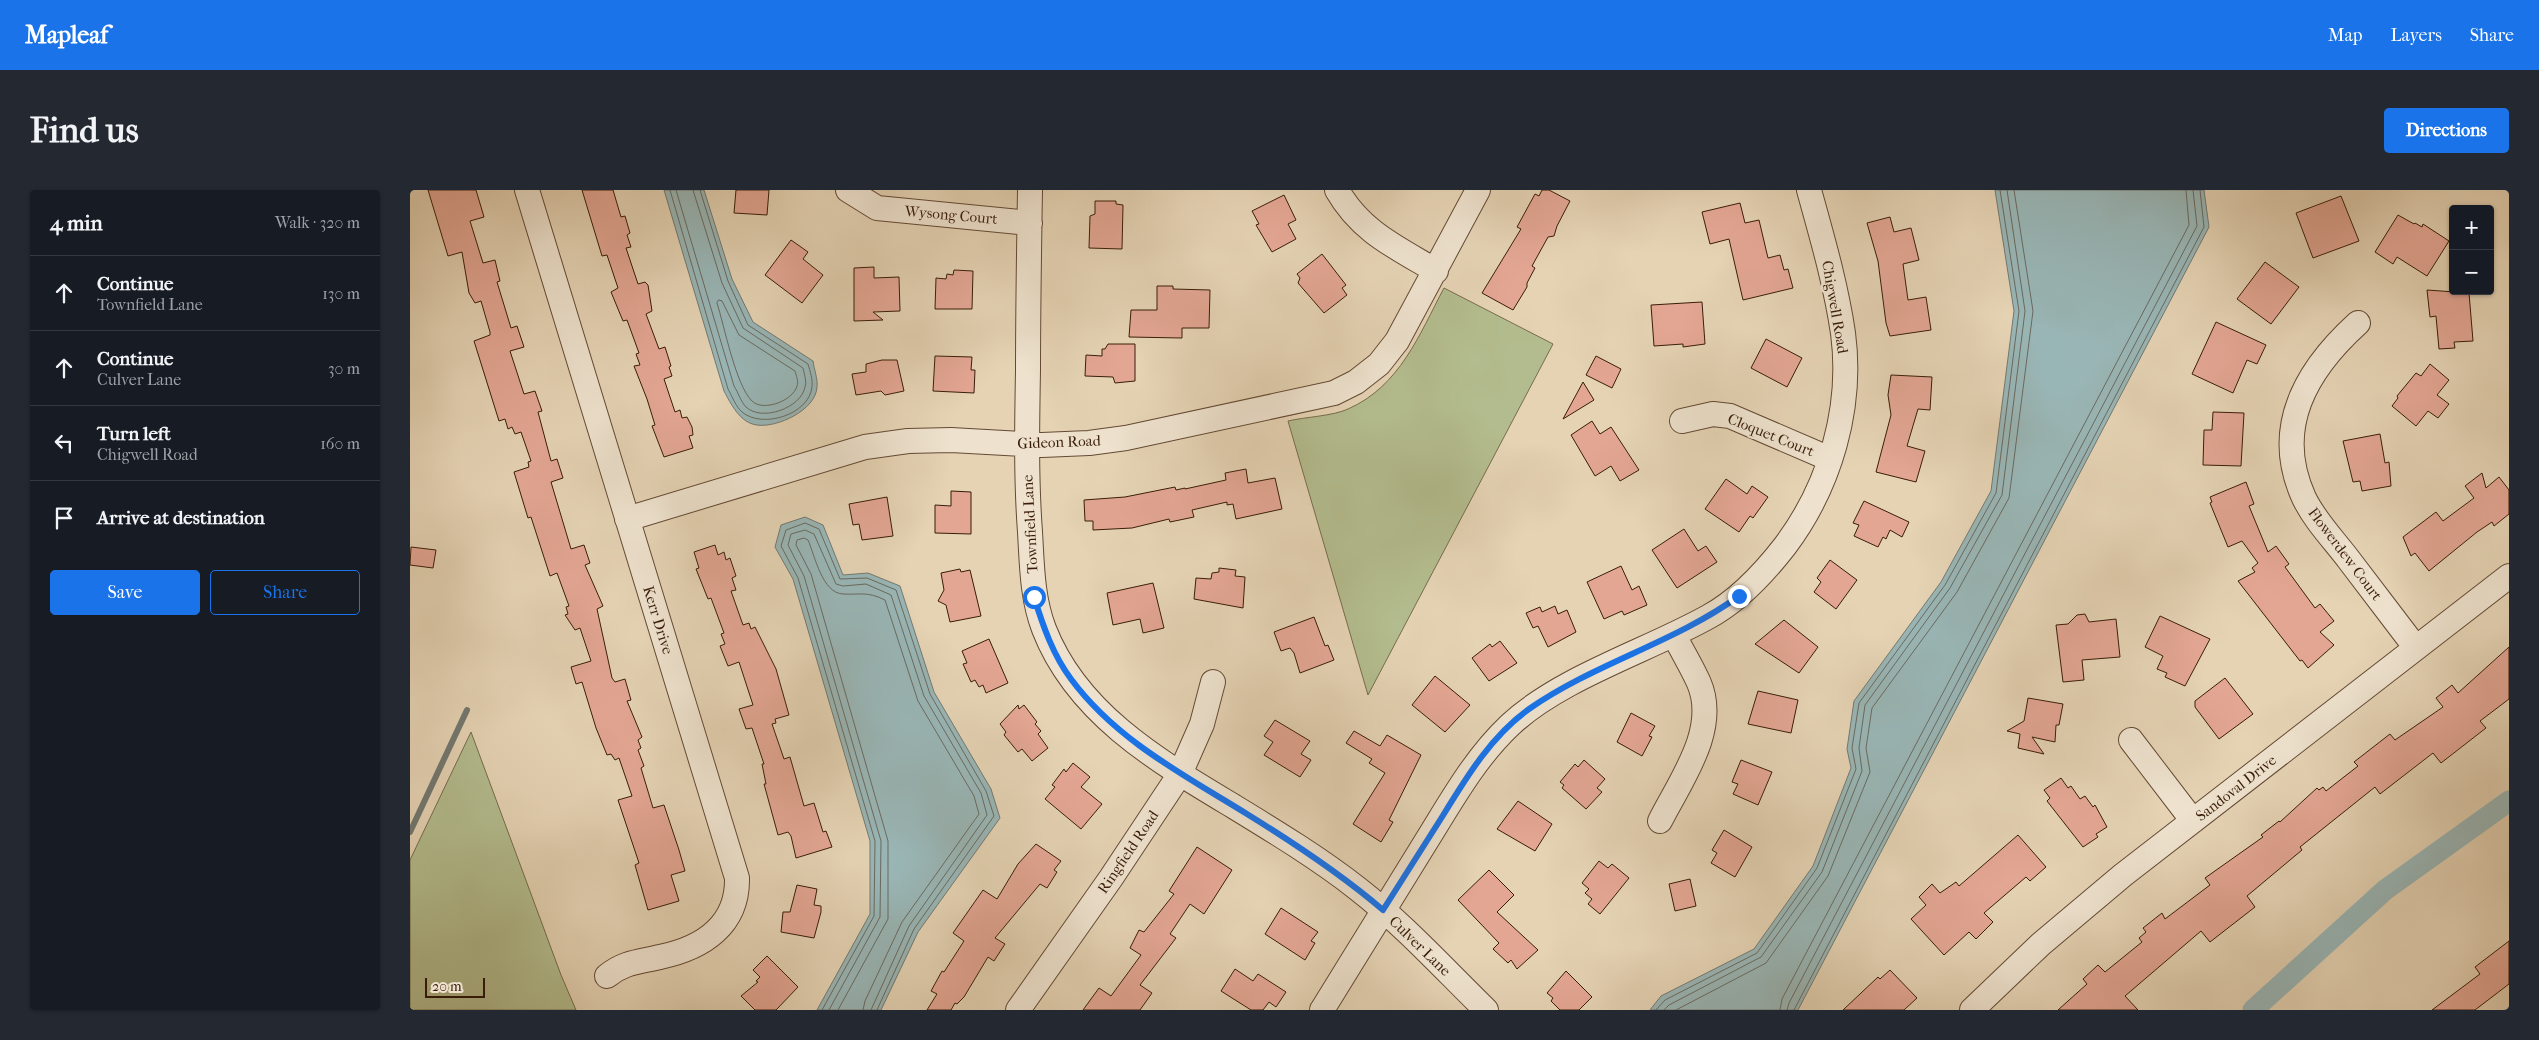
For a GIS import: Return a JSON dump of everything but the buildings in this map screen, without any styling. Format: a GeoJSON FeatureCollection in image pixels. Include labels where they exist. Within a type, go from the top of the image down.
{"type":"FeatureCollection","features":[{"type":"Feature","properties":{"kind":"street","name":"Kerr Drive"},"geometry":{"type":"LineString","coordinates":[[527,190],[737,878],[738,894],[734,907],[726,921],[710,936],[694,946],[658,958],[632,961],[617,967],[607,976]]}},
{"type":"Feature","properties":{"kind":"street","name":"Wysong Court"},"geometry":{"type":"LineString","coordinates":[[848,190],[878,208],[1030,223]]}},
{"type":"Feature","properties":{"kind":"street","name":"Townfield Lane"},"geometry":{"type":"LineString","coordinates":[[1030,190],[1026,486],[1034,597],[1043,628],[1070,678],[1089,701],[1126,736],[1180,774],[1303,852]]}},
{"type":"Feature","properties":{"kind":"street"},"geometry":{"type":"LineString","coordinates":[[1338,190],[1347,207],[1366,228],[1436,271]]}},
{"type":"Feature","properties":{"kind":"street","name":"Gideon Road"},"geometry":{"type":"LineString","coordinates":[[627,518],[865,447],[908,441],[951,440],[1027,445],[1089,443],[1126,438],[1334,394],[1356,382],[1379,364],[1397,340],[1436,271],[1478,190]]}},
{"type":"Feature","properties":{"kind":"street","name":"Chigwell Road"},"geometry":{"type":"LineString","coordinates":[[1322,1010],[1473,767],[1510,725],[1529,709],[1588,675],[1711,616],[1732,601],[1772,563],[1795,533],[1814,500],[1830,460],[1843,408],[1845,371],[1843,335],[1833,279],[1809,190]]}},
{"type":"Feature","properties":{"kind":"street","name":"Flowerdew Court"},"geometry":{"type":"LineString","coordinates":[[2358,323],[2334,345],[2306,386],[2296,412],[2292,436],[2293,462],[2299,485],[2315,516],[2416,648]]}},
{"type":"Feature","properties":{"kind":"street","name":"Cloquet Court"},"geometry":{"type":"LineString","coordinates":[[1682,421],[1712,414],[1730,416],[1830,460]]}},
{"type":"Feature","properties":{"kind":"street","name":"Sandoval Drive"},"geometry":{"type":"LineString","coordinates":[[1972,1010],[2041,944],[2123,875],[2509,576]]}},
{"type":"Feature","properties":{"kind":"street"},"geometry":{"type":"LineString","coordinates":[[1660,820],[1697,750],[1704,716],[1700,685],[1674,635]]}},
{"type":"Feature","properties":{"kind":"street","name":"Ringfield Road"},"geometry":{"type":"LineString","coordinates":[[1018,1010],[1111,878],[1180,774],[1202,724],[1213,682]]}},
{"type":"Feature","properties":{"kind":"street"},"geometry":{"type":"LineString","coordinates":[[2131,740],[2193,821]]}},
{"type":"Feature","properties":{"kind":"street","name":"Culver Lane"},"geometry":{"type":"LineString","coordinates":[[1303,852],[1357,887],[1486,1010]]}},
{"type":"Feature","properties":{"kind":"green space"},"geometry":{"type":"Polygon","coordinates":[[[1444,288],[1553,344],[1368,695],[1288,421],[1327,415],[1348,409],[1366,399],[1381,387],[1406,358],[1444,288]]]}},
{"type":"Feature","properties":{"kind":"green space"},"geometry":{"type":"Polygon","coordinates":[[[471,732],[561,975],[576,1010],[410,1010],[410,860],[471,732]]]}},
{"type":"Feature","properties":{"kind":"water"},"geometry":{"type":"Polygon","coordinates":[[[664,190],[704,190],[732,279],[753,322],[813,361],[817,384],[815,395],[803,410],[794,416],[775,424],[757,425],[741,417],[730,402],[724,391],[664,190]]]}},
{"type":"Feature","properties":{"kind":"water"},"geometry":{"type":"Polygon","coordinates":[[[1995,190],[2204,190],[2209,227],[1798,1010],[1650,1010],[1661,996],[1754,949],[1813,866],[1851,768],[1847,749],[1854,701],[1941,582],[1991,491],[2014,311],[1995,190]]]}},
{"type":"Feature","properties":{"kind":"water"},"geometry":{"type":"Polygon","coordinates":[[[805,517],[823,525],[843,575],[868,573],[900,586],[934,692],[991,789],[1000,818],[918,932],[881,1010],[817,1010],[870,914],[870,841],[793,579],[775,547],[781,525],[805,517]]]}},
{"type":"Feature","properties":{"kind":"waterway"},"geometry":{"type":"LineString","coordinates":[[410,832],[467,710]]}},
{"type":"Feature","properties":{"kind":"waterway"},"geometry":{"type":"LineString","coordinates":[[2253,1010],[2385,890],[2509,801]]}},
{"type":"Feature","properties":{"kind":"route"},"geometry":{"type":"LineString","coordinates":[[1034,597],[1043,628],[1070,678],[1089,701],[1126,736],[1158,761],[1249,815],[1357,887],[1383,910],[1473,767],[1510,725],[1529,709],[1588,675],[1711,616],[1739,596]]}}]}
